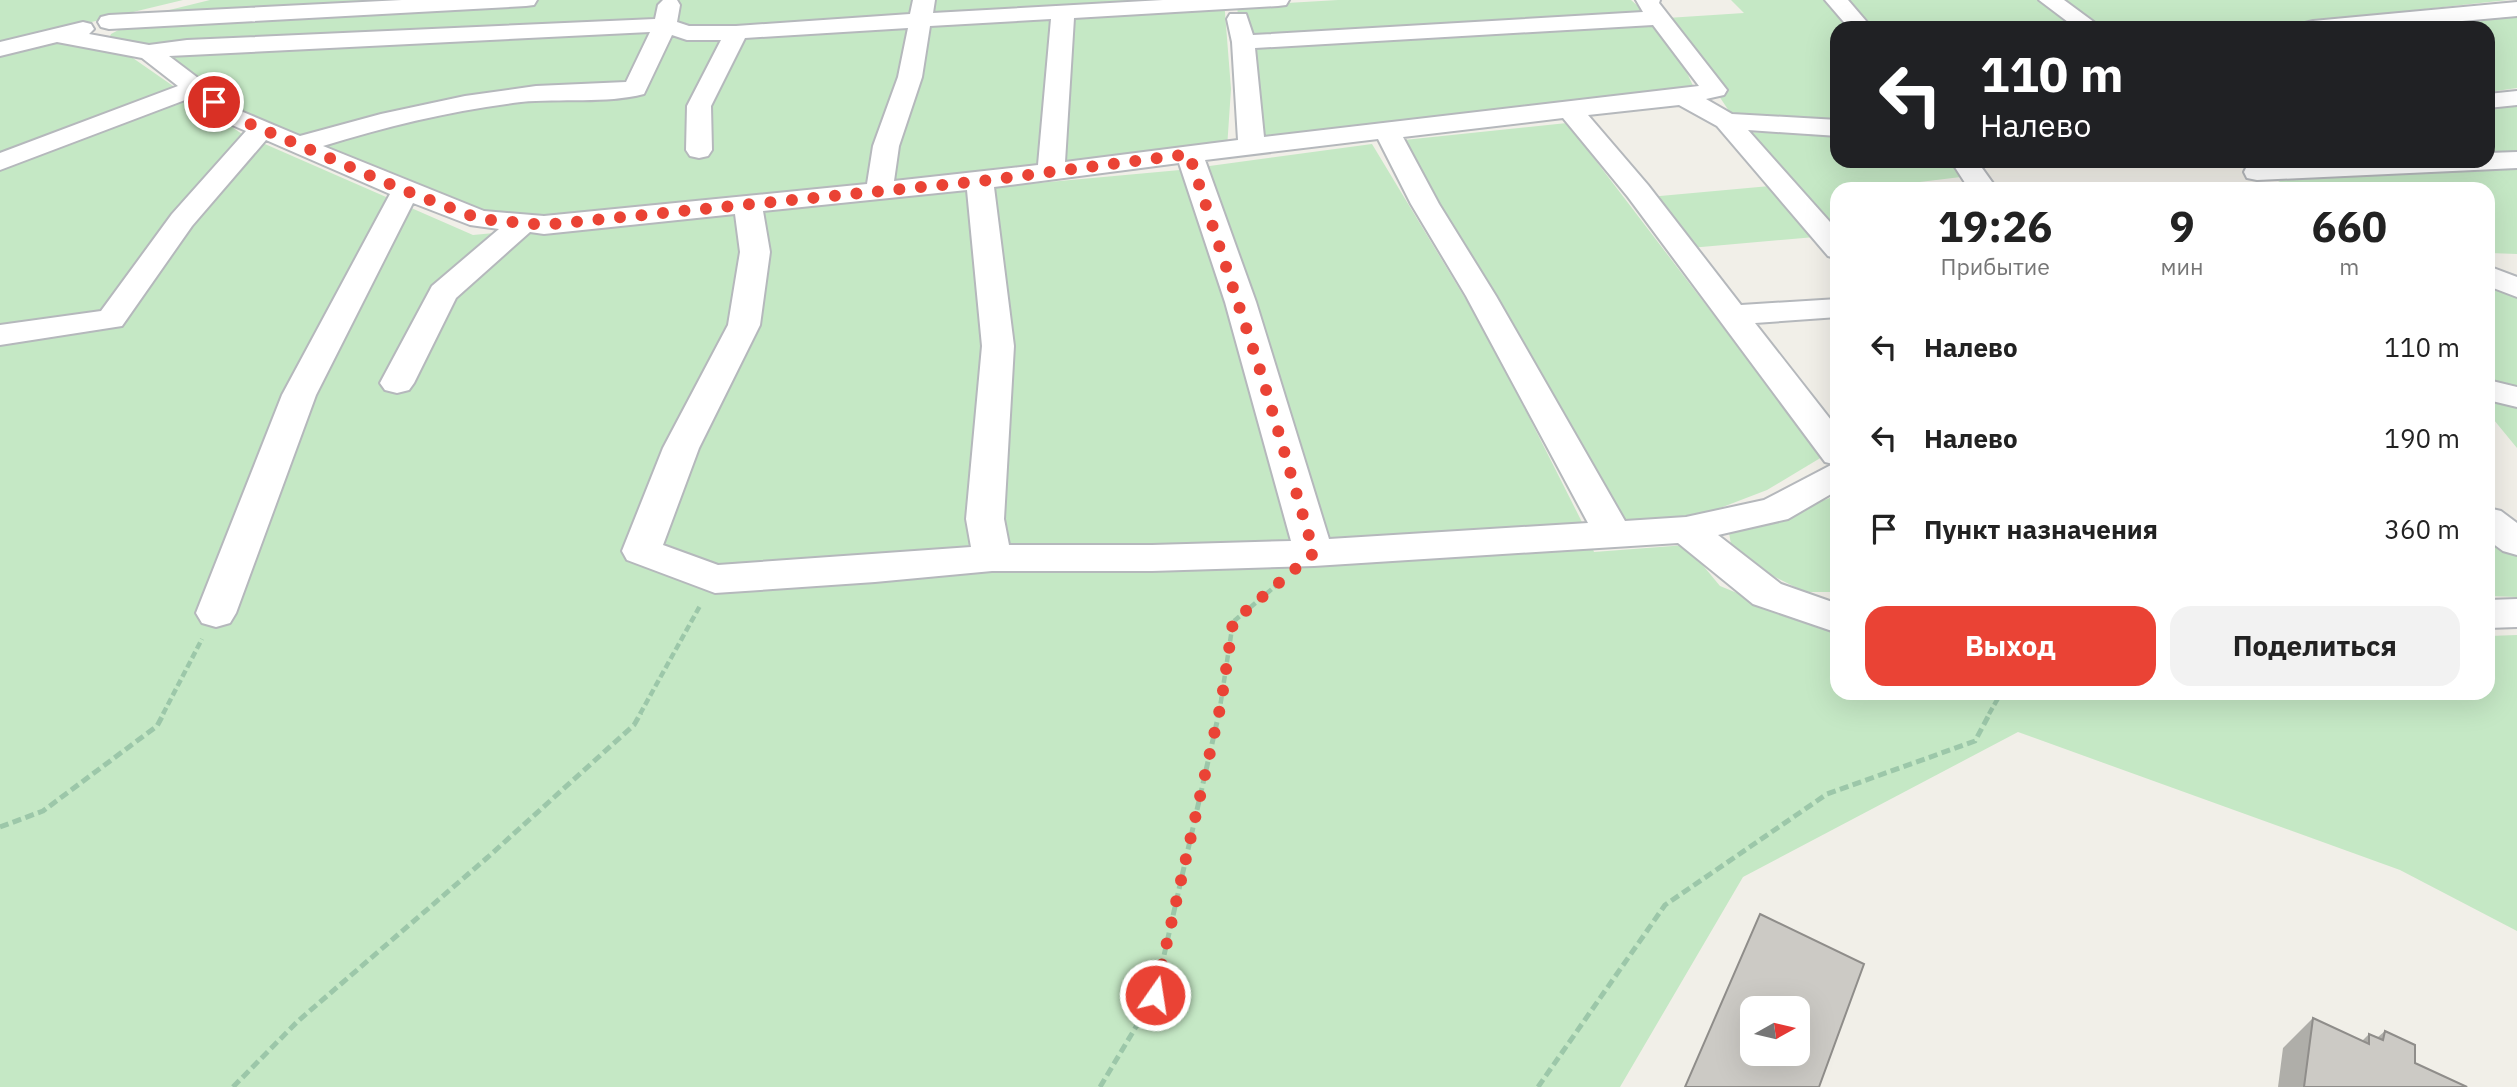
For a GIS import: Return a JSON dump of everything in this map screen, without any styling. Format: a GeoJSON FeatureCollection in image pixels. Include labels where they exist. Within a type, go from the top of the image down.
{"type":"FeatureCollection","features":[{"type":"Feature","properties":{"kind":"lane"},"geometry":{"type":"LineString","coordinates":[[110,11],[148,13],[198,0]]}},
{"type":"Feature","properties":{"kind":"lane"},"geometry":{"type":"LineString","coordinates":[[0,49],[60,36],[110,11],[526,0]]}},
{"type":"Feature","properties":{"kind":"lane"},"geometry":{"type":"LineString","coordinates":[[298,145],[377,120],[454,106],[522,95],[635,89],[665,25],[670,0]]}},
{"type":"Feature","properties":{"kind":"lane"},"geometry":{"type":"LineString","coordinates":[[60,36],[149,52],[187,47],[665,25],[687,33],[748,24],[923,10],[1063,11],[1102,4],[1279,0]]}},
{"type":"Feature","properties":{"kind":"lane"},"geometry":{"type":"LineString","coordinates":[[1836,0],[1855,21]]}},
{"type":"Feature","properties":{"kind":"lane"},"geometry":{"type":"LineString","coordinates":[[2050,0],[2081,21]]}},
{"type":"Feature","properties":{"kind":"lane"},"geometry":{"type":"LineString","coordinates":[[1235,1],[1243,43],[1252,146]]}},
{"type":"Feature","properties":{"kind":"lane"},"geometry":{"type":"LineString","coordinates":[[149,52],[234,117],[406,191],[480,219],[544,225],[981,181],[1252,146],[1684,97],[1715,90],[1650,5],[1243,43]]}},
{"type":"Feature","properties":{"kind":"lane"},"geometry":{"type":"LineString","coordinates":[[2388,21],[2517,9]]}},
{"type":"Feature","properties":{"kind":"lane"},"geometry":{"type":"LineString","coordinates":[[879,192],[886,146],[910,77],[923,10]]}},
{"type":"Feature","properties":{"kind":"lane"},"geometry":{"type":"LineString","coordinates":[[1051,172],[1063,11]]}},
{"type":"Feature","properties":{"kind":"lane"},"geometry":{"type":"LineString","coordinates":[[699,150],[699,106],[748,24]]}},
{"type":"Feature","properties":{"kind":"lane"},"geometry":{"type":"LineString","coordinates":[[0,162],[195,88]]}},
{"type":"Feature","properties":{"kind":"lane"},"geometry":{"type":"LineString","coordinates":[[1684,97],[1727,121],[1830,241]]}},
{"type":"Feature","properties":{"kind":"lane"},"geometry":{"type":"LineString","coordinates":[[2495,100],[2517,98]]}},
{"type":"Feature","properties":{"kind":"lane"},"geometry":{"type":"LineString","coordinates":[[1570,110],[1637,191],[1830,443]]}},
{"type":"Feature","properties":{"kind":"lane"},"geometry":{"type":"LineString","coordinates":[[1727,121],[1830,127]]}},
{"type":"Feature","properties":{"kind":"lane"},"geometry":{"type":"LineString","coordinates":[[0,335],[111,319],[182,220],[262,129]]}},
{"type":"Feature","properties":{"kind":"lane"},"geometry":{"type":"LineString","coordinates":[[1387,131],[1425,204],[1481,296],[1613,534]]}},
{"type":"Feature","properties":{"kind":"lane"},"geometry":{"type":"LineString","coordinates":[[1189,154],[1258,363],[1314,553]]}},
{"type":"Feature","properties":{"kind":"lane"},"geometry":{"type":"LineString","coordinates":[[2495,161],[2517,160]]}},
{"type":"Feature","properties":{"kind":"lane"},"geometry":{"type":"LineString","coordinates":[[2259,174],[2370,168]]}},
{"type":"Feature","properties":{"kind":"lane"},"geometry":{"type":"LineString","coordinates":[[981,181],[998,346],[985,519],[992,558]]}},
{"type":"Feature","properties":{"kind":"lane"},"geometry":{"type":"LineString","coordinates":[[216,613],[299,396],[406,191]]}},
{"type":"Feature","properties":{"kind":"lane"},"geometry":{"type":"LineString","coordinates":[[748,205],[755,252],[744,325],[681,449],[641,551],[715,579],[875,569],[992,558],[1152,558],[1314,553],[1686,530],[1775,510],[1830,479]]}},
{"type":"Feature","properties":{"kind":"lane"},"geometry":{"type":"LineString","coordinates":[[397,383],[443,293],[523,223]]}},
{"type":"Feature","properties":{"kind":"lane"},"geometry":{"type":"LineString","coordinates":[[2495,260],[2517,260]]}},
{"type":"Feature","properties":{"kind":"lane"},"geometry":{"type":"LineString","coordinates":[[2495,278],[2517,288]]}},
{"type":"Feature","properties":{"kind":"lane"},"geometry":{"type":"LineString","coordinates":[[1734,316],[1830,309]]}},
{"type":"Feature","properties":{"kind":"lane"},"geometry":{"type":"LineString","coordinates":[[2495,392],[2517,397]]}},
{"type":"Feature","properties":{"kind":"lane"},"geometry":{"type":"LineString","coordinates":[[2495,525],[2517,542]]}},
{"type":"Feature","properties":{"kind":"lane"},"geometry":{"type":"LineString","coordinates":[[1686,530],[1766,594],[1830,616]]}},
{"type":"Feature","properties":{"kind":"lane"},"geometry":{"type":"LineString","coordinates":[[2495,614],[2517,612]]}},
{"type":"Feature","properties":{"kind":"path"},"geometry":{"type":"LineString","coordinates":[[1100,1087],[1155,995],[1221,704],[1233,622],[1314,553]]}},
{"type":"Feature","properties":{"kind":"path"},"geometry":{"type":"LineString","coordinates":[[233,1087],[298,1021],[488,857],[634,725],[715,579]]}},
{"type":"Feature","properties":{"kind":"path"},"geometry":{"type":"LineString","coordinates":[[0,827],[43,811],[157,726],[216,613]]}},
{"type":"Feature","properties":{"kind":"path"},"geometry":{"type":"LineString","coordinates":[[1538,1087],[1665,905],[1827,794],[1975,741],[1997,700]]}},
{"type":"Feature","properties":{"kind":"green space"},"geometry":{"type":"Polygon","coordinates":[[[0,0],[183,0],[0,44],[0,0]]]}},
{"type":"Feature","properties":{"kind":"green space"},"geometry":{"type":"Polygon","coordinates":[[[210,0],[1224,0],[1231,89],[1227,148],[499,221],[227,106],[159,54],[108,41],[111,34],[145,16],[210,0]]]}},
{"type":"Feature","properties":{"kind":"green space"},"geometry":{"type":"Polygon","coordinates":[[[1338,0],[1631,0],[1652,20],[1670,44],[1697,96],[1252,146],[1237,6],[1338,0]]]}},
{"type":"Feature","properties":{"kind":"green space"},"geometry":{"type":"Polygon","coordinates":[[[1731,0],[1827,0],[1845,21],[1830,21],[1830,121],[1731,114],[1667,18],[1744,13],[1731,0]]]}},
{"type":"Feature","properties":{"kind":"green space"},"geometry":{"type":"Polygon","coordinates":[[[1847,0],[2043,0],[2077,21],[1864,21],[1847,0]]]}},
{"type":"Feature","properties":{"kind":"green space"},"geometry":{"type":"Polygon","coordinates":[[[2061,0],[2508,0],[2314,21],[2092,21],[2061,0]]]}},
{"type":"Feature","properties":{"kind":"green space"},"geometry":{"type":"Polygon","coordinates":[[[2517,7],[2517,88],[2495,91],[2495,21],[2378,21],[2517,7]]]}},
{"type":"Feature","properties":{"kind":"green space"},"geometry":{"type":"Polygon","coordinates":[[[52,41],[130,56],[242,134],[473,235],[1180,170],[1372,144],[1489,338],[1585,528],[1594,552],[1686,545],[1720,586],[1830,631],[1830,700],[2495,700],[2495,636],[2517,635],[2517,931],[2400,870],[2018,732],[1743,877],[1620,1087],[0,1087],[0,54],[52,41]]]}},
{"type":"Feature","properties":{"kind":"green space"},"geometry":{"type":"Polygon","coordinates":[[[2517,96],[2517,155],[2495,156],[2495,99],[2517,96]]]}},
{"type":"Feature","properties":{"kind":"green space"},"geometry":{"type":"Polygon","coordinates":[[[1567,123],[1822,457],[1767,490],[1694,518],[1627,527],[1450,231],[1404,140],[1567,123]]]}},
{"type":"Feature","properties":{"kind":"green space"},"geometry":{"type":"Polygon","coordinates":[[[1748,132],[1830,136],[1830,168],[1954,168],[1961,177],[1920,182],[1830,182],[1830,229],[1748,132]]]}},
{"type":"Feature","properties":{"kind":"green space"},"geometry":{"type":"Polygon","coordinates":[[[2517,164],[2517,254],[2495,253],[2495,182],[2278,182],[2292,175],[2495,168],[2495,165],[2517,164]]]}},
{"type":"Feature","properties":{"kind":"green space"},"geometry":{"type":"Polygon","coordinates":[[[1770,186],[1815,237],[1690,248],[1649,197],[1770,186]]]}},
{"type":"Feature","properties":{"kind":"green space"},"geometry":{"type":"Polygon","coordinates":[[[2495,287],[2517,295],[2517,390],[2500,386],[2495,381],[2495,287]]]}},
{"type":"Feature","properties":{"kind":"green space"},"geometry":{"type":"Polygon","coordinates":[[[2495,401],[2517,404],[2517,448],[2495,421],[2495,401]]]}},
{"type":"Feature","properties":{"kind":"green space"},"geometry":{"type":"Polygon","coordinates":[[[1830,498],[1830,592],[1805,592],[1733,556],[1728,527],[1785,516],[1830,498]]]}},
{"type":"Feature","properties":{"kind":"green space"},"geometry":{"type":"Polygon","coordinates":[[[2495,538],[2517,557],[2517,597],[2495,596],[2495,538]]]}},
{"type":"Feature","properties":{"kind":"building"},"geometry":{"type":"Polygon","coordinates":[[[1760,914],[1864,964],[1819,1087],[1685,1087],[1760,914]]]}},
{"type":"Feature","properties":{"kind":"building"},"geometry":{"type":"Polygon","coordinates":[[[2313,1018],[2369,1044],[2369,1034],[2383,1040],[2385,1031],[2415,1045],[2415,1063],[2467,1087],[2304,1087],[2313,1018]]]}},
{"type":"Feature","properties":{"kind":"route"},"geometry":{"type":"LineString","coordinates":[[214,102],[234,117],[406,191],[480,219],[544,225],[981,181],[1189,154],[1262,376],[1314,553],[1233,622],[1221,704],[1155,995]]}}]}
